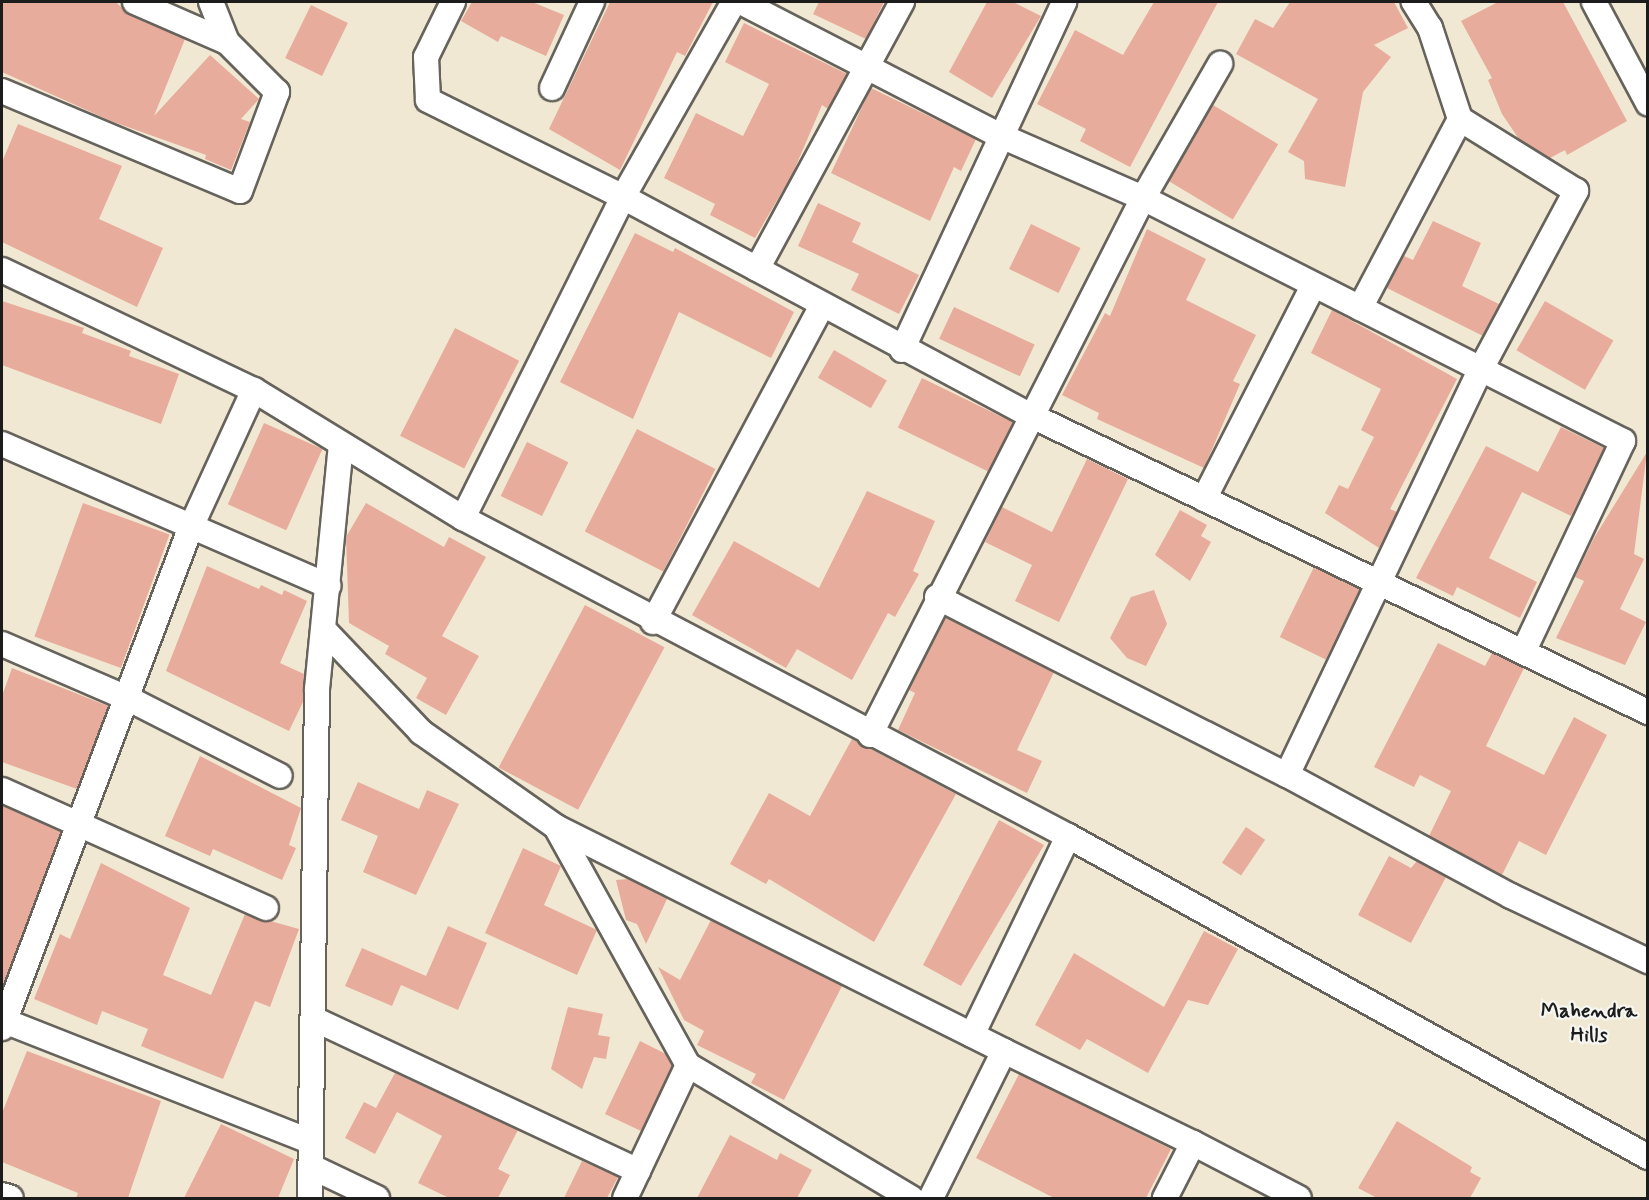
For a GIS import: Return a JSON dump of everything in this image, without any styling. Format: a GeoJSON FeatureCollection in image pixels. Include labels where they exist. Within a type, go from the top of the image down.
{"type":"FeatureCollection","features":[{"type":"Feature","properties":{"kind":"street"},"geometry":{"type":"LineString","coordinates":[[135,2],[228,42]]}},
{"type":"Feature","properties":{"kind":"street"},"geometry":{"type":"LineString","coordinates":[[2,91],[240,191],[277,92],[228,42],[211,2]]}},
{"type":"Feature","properties":{"kind":"street"},"geometry":{"type":"LineString","coordinates":[[453,2],[426,57],[428,100],[623,197],[902,350],[1204,499],[1526,648],[1647,712]]}},
{"type":"Feature","properties":{"kind":"street"},"geometry":{"type":"LineString","coordinates":[[552,88],[592,2]]}},
{"type":"Feature","properties":{"kind":"street"},"geometry":{"type":"LineString","coordinates":[[463,518],[623,197],[734,2]]}},
{"type":"Feature","properties":{"kind":"street"},"geometry":{"type":"LineString","coordinates":[[741,2],[868,63],[999,135],[1143,198],[1313,286],[1482,367],[1623,441],[1526,648]]}},
{"type":"Feature","properties":{"kind":"street"},"geometry":{"type":"LineString","coordinates":[[758,269],[902,2]]}},
{"type":"Feature","properties":{"kind":"street"},"geometry":{"type":"LineString","coordinates":[[902,350],[999,135],[1064,2]]}},
{"type":"Feature","properties":{"kind":"street"},"geometry":{"type":"LineString","coordinates":[[1287,776],[1382,582],[1482,367],[1576,191],[1460,119],[1430,28],[1414,2]]}},
{"type":"Feature","properties":{"kind":"street"},"geometry":{"type":"LineString","coordinates":[[1594,2],[1647,103]]}},
{"type":"Feature","properties":{"kind":"street"},"geometry":{"type":"LineString","coordinates":[[870,735],[1030,414],[1143,198],[1220,64]]}},
{"type":"Feature","properties":{"kind":"street"},"geometry":{"type":"LineString","coordinates":[[1360,308],[1460,119]]}},
{"type":"Feature","properties":{"kind":"street"},"geometry":{"type":"LineString","coordinates":[[2,270],[254,390],[463,518],[653,622],[1068,836],[1647,1157]]}},
{"type":"Feature","properties":{"kind":"street"},"geometry":{"type":"LineString","coordinates":[[1204,499],[1313,286]]}},
{"type":"Feature","properties":{"kind":"street"},"geometry":{"type":"LineString","coordinates":[[653,622],[821,307]]}},
{"type":"Feature","properties":{"kind":"street"},"geometry":{"type":"LineString","coordinates":[[254,390],[190,530],[129,699],[2,1023],[311,1142]]}},
{"type":"Feature","properties":{"kind":"street"},"geometry":{"type":"LineString","coordinates":[[2,444],[190,530],[328,586]]}},
{"type":"Feature","properties":{"kind":"street"},"geometry":{"type":"LineString","coordinates":[[310,1198],[317,700],[341,445]]}},
{"type":"Feature","properties":{"kind":"street"},"geometry":{"type":"LineString","coordinates":[[937,597],[1287,776],[1511,896],[1647,961]]}},
{"type":"Feature","properties":{"kind":"street"},"geometry":{"type":"LineString","coordinates":[[324,630],[421,732],[556,826],[1299,1198]]}},
{"type":"Feature","properties":{"kind":"street"},"geometry":{"type":"LineString","coordinates":[[2,644],[129,699],[280,776]]}},
{"type":"Feature","properties":{"kind":"street"},"geometry":{"type":"LineString","coordinates":[[2,790],[266,908]]}},
{"type":"Feature","properties":{"kind":"street"},"geometry":{"type":"LineString","coordinates":[[556,826],[688,1065],[911,1198]]}},
{"type":"Feature","properties":{"kind":"street"},"geometry":{"type":"LineString","coordinates":[[972,1035],[1068,836]]}},
{"type":"Feature","properties":{"kind":"street"},"geometry":{"type":"LineString","coordinates":[[314,1019],[638,1171]]}},
{"type":"Feature","properties":{"kind":"street"},"geometry":{"type":"LineString","coordinates":[[931,1198],[1004,1051]]}},
{"type":"Feature","properties":{"kind":"street"},"geometry":{"type":"LineString","coordinates":[[625,1198],[688,1065]]}},
{"type":"Feature","properties":{"kind":"street"},"geometry":{"type":"LineString","coordinates":[[1165,1198],[1193,1143]]}},
{"type":"Feature","properties":{"kind":"street"},"geometry":{"type":"LineString","coordinates":[[312,1167],[376,1198]]}},
{"type":"Feature","properties":{"kind":"street"},"geometry":{"type":"LineString","coordinates":[[2,1195],[11,1198]]}},
{"type":"Feature","properties":{"kind":"building"},"geometry":{"type":"Polygon","coordinates":[[[2,2],[116,2],[129,15],[185,39],[154,116],[210,55],[259,99],[241,119],[250,122],[231,170],[205,159],[206,155],[111,121],[2,72],[2,2]]]}},
{"type":"Feature","properties":{"kind":"building"},"geometry":{"type":"Polygon","coordinates":[[[472,2],[532,2],[564,15],[546,56],[501,36],[498,42],[461,21],[472,2]]]}},
{"type":"Feature","properties":{"kind":"building"},"geometry":{"type":"Polygon","coordinates":[[[610,2],[713,2],[685,56],[677,52],[620,170],[549,129],[610,2]]]}},
{"type":"Feature","properties":{"kind":"building"},"geometry":{"type":"Polygon","coordinates":[[[819,2],[884,2],[866,39],[813,14],[819,2]]]}},
{"type":"Feature","properties":{"kind":"building"},"geometry":{"type":"Polygon","coordinates":[[[987,2],[1013,2],[1041,16],[992,98],[949,72],[987,2]]]}},
{"type":"Feature","properties":{"kind":"building"},"geometry":{"type":"Polygon","coordinates":[[[1154,2],[1218,2],[1130,167],[1080,141],[1086,129],[1037,104],[1075,30],[1123,55],[1154,2]]]}},
{"type":"Feature","properties":{"kind":"building"},"geometry":{"type":"Polygon","coordinates":[[[1290,2],[1394,2],[1408,28],[1374,45],[1391,57],[1363,92],[1345,187],[1305,179],[1304,161],[1288,152],[1318,99],[1236,54],[1255,19],[1273,28],[1290,2]]]}},
{"type":"Feature","properties":{"kind":"building"},"geometry":{"type":"Polygon","coordinates":[[[1498,2],[1563,2],[1627,121],[1567,155],[1565,150],[1550,158],[1519,139],[1502,114],[1488,80],[1492,78],[1461,21],[1498,2]]]}},
{"type":"Feature","properties":{"kind":"building"},"geometry":{"type":"Polygon","coordinates":[[[311,5],[348,23],[322,76],[285,58],[311,5]]]}},
{"type":"Feature","properties":{"kind":"building"},"geometry":{"type":"Polygon","coordinates":[[[744,23],[847,74],[828,109],[822,105],[792,175],[755,238],[710,215],[715,204],[664,178],[696,113],[743,136],[769,84],[725,62],[744,23]]]}},
{"type":"Feature","properties":{"kind":"building"},"geometry":{"type":"Polygon","coordinates":[[[871,88],[976,139],[961,171],[954,167],[930,221],[831,173],[871,88]]]}},
{"type":"Feature","properties":{"kind":"building"},"geometry":{"type":"Polygon","coordinates":[[[1213,105],[1278,144],[1233,220],[1168,180],[1213,105]]]}},
{"type":"Feature","properties":{"kind":"building"},"geometry":{"type":"Polygon","coordinates":[[[18,124],[122,166],[99,219],[163,248],[137,307],[2,242],[2,162],[18,124]]]}},
{"type":"Feature","properties":{"kind":"building"},"geometry":{"type":"Polygon","coordinates":[[[818,203],[861,223],[852,242],[919,275],[899,314],[851,290],[859,274],[798,246],[818,203]]]}},
{"type":"Feature","properties":{"kind":"building"},"geometry":{"type":"Polygon","coordinates":[[[1433,221],[1481,243],[1462,286],[1499,304],[1483,336],[1387,288],[1404,256],[1413,260],[1433,221]]]}},
{"type":"Feature","properties":{"kind":"building"},"geometry":{"type":"Polygon","coordinates":[[[1031,224],[1080,248],[1059,293],[1009,269],[1031,224]]]}},
{"type":"Feature","properties":{"kind":"building"},"geometry":{"type":"Polygon","coordinates":[[[1147,229],[1206,259],[1186,300],[1256,335],[1233,381],[1240,384],[1204,468],[1097,419],[1099,413],[1062,395],[1105,313],[1110,316],[1147,229]]]}},
{"type":"Feature","properties":{"kind":"building"},"geometry":{"type":"Polygon","coordinates":[[[635,233],[673,252],[675,248],[794,312],[771,358],[679,312],[633,419],[560,382],[635,233]]]}},
{"type":"Feature","properties":{"kind":"building"},"geometry":{"type":"Polygon","coordinates":[[[2,301],[84,328],[82,333],[131,351],[129,356],[179,374],[161,424],[2,365],[2,301]]]}},
{"type":"Feature","properties":{"kind":"building"},"geometry":{"type":"Polygon","coordinates":[[[1545,301],[1613,340],[1585,390],[1516,350],[1545,301]]]}},
{"type":"Feature","properties":{"kind":"building"},"geometry":{"type":"Polygon","coordinates":[[[954,307],[1035,345],[1020,376],[939,339],[954,307]]]}},
{"type":"Feature","properties":{"kind":"building"},"geometry":{"type":"Polygon","coordinates":[[[1332,310],[1457,379],[1390,509],[1397,512],[1379,548],[1325,513],[1339,485],[1348,489],[1374,437],[1361,430],[1381,389],[1311,353],[1332,310]]]}},
{"type":"Feature","properties":{"kind":"building"},"geometry":{"type":"Polygon","coordinates":[[[455,328],[519,361],[464,468],[400,436],[455,328]]]}},
{"type":"Feature","properties":{"kind":"building"},"geometry":{"type":"Polygon","coordinates":[[[834,350],[887,380],[871,408],[818,378],[834,350]]]}},
{"type":"Feature","properties":{"kind":"building"},"geometry":{"type":"Polygon","coordinates":[[[922,378],[1013,422],[989,472],[898,427],[922,378]]]}},
{"type":"Feature","properties":{"kind":"building"},"geometry":{"type":"Polygon","coordinates":[[[264,423],[322,449],[286,530],[228,504],[264,423]]]}},
{"type":"Feature","properties":{"kind":"building"},"geometry":{"type":"Polygon","coordinates":[[[1561,427],[1604,448],[1571,516],[1522,492],[1489,558],[1537,582],[1520,618],[1457,587],[1453,596],[1416,578],[1486,446],[1538,472],[1561,427]]]}},
{"type":"Feature","properties":{"kind":"building"},"geometry":{"type":"Polygon","coordinates":[[[637,429],[715,469],[663,571],[585,531],[637,429]]]}},
{"type":"Feature","properties":{"kind":"building"},"geometry":{"type":"Polygon","coordinates":[[[527,442],[568,462],[542,516],[501,496],[527,442]]]}},
{"type":"Feature","properties":{"kind":"building"},"geometry":{"type":"Polygon","coordinates":[[[1647,452],[1634,554],[1644,559],[1620,609],[1646,622],[1625,665],[1556,638],[1584,581],[1575,577],[1594,538],[1647,452]]]}},
{"type":"Feature","properties":{"kind":"building"},"geometry":{"type":"Polygon","coordinates":[[[1087,459],[1128,479],[1059,622],[1015,601],[1032,565],[985,542],[1002,507],[1052,532],[1087,459]]]}},
{"type":"Feature","properties":{"kind":"building"},"geometry":{"type":"Polygon","coordinates":[[[867,491],[935,521],[913,571],[919,574],[895,617],[888,613],[852,680],[797,649],[786,668],[692,615],[734,541],[819,588],[867,491]]]}},
{"type":"Feature","properties":{"kind":"building"},"geometry":{"type":"Polygon","coordinates":[[[83,503],[169,534],[121,668],[34,636],[83,503]]]}},
{"type":"Feature","properties":{"kind":"building"},"geometry":{"type":"Polygon","coordinates":[[[366,503],[444,547],[449,537],[486,557],[442,636],[479,656],[446,715],[416,698],[427,678],[385,654],[389,646],[349,623],[346,537],[366,503]]]}},
{"type":"Feature","properties":{"kind":"building"},"geometry":{"type":"Polygon","coordinates":[[[1180,510],[1207,525],[1201,536],[1211,542],[1190,581],[1155,555],[1180,510]]]}},
{"type":"Feature","properties":{"kind":"building"},"geometry":{"type":"Polygon","coordinates":[[[207,566],[259,589],[261,585],[282,595],[284,590],[307,601],[280,663],[304,674],[303,702],[289,731],[166,671],[207,566]]]}},
{"type":"Feature","properties":{"kind":"building"},"geometry":{"type":"Polygon","coordinates":[[[1314,567],[1360,589],[1326,659],[1280,637],[1314,567]]]}},
{"type":"Feature","properties":{"kind":"building"},"geometry":{"type":"Polygon","coordinates":[[[1154,590],[1167,624],[1146,666],[1127,658],[1110,638],[1131,597],[1154,590]]]}},
{"type":"Feature","properties":{"kind":"building"},"geometry":{"type":"Polygon","coordinates":[[[585,605],[664,647],[578,810],[499,767],[585,605]]]}},
{"type":"Feature","properties":{"kind":"building"},"geometry":{"type":"Polygon","coordinates":[[[946,617],[1054,672],[1017,750],[1042,761],[1027,793],[898,730],[915,693],[909,690],[946,617]]]}},
{"type":"Feature","properties":{"kind":"building"},"geometry":{"type":"Polygon","coordinates":[[[1438,643],[1485,666],[1492,653],[1524,668],[1486,746],[1544,775],[1574,717],[1607,735],[1546,855],[1519,841],[1502,875],[1429,836],[1451,791],[1420,775],[1414,787],[1374,767],[1438,643]]]}},
{"type":"Feature","properties":{"kind":"building"},"geometry":{"type":"Polygon","coordinates":[[[12,668],[108,706],[77,789],[2,762],[2,696],[12,668]]]}},
{"type":"Feature","properties":{"kind":"building"},"geometry":{"type":"Polygon","coordinates":[[[852,739],[956,794],[874,942],[769,879],[766,884],[730,864],[769,793],[810,816],[852,739]]]}},
{"type":"Feature","properties":{"kind":"building"},"geometry":{"type":"Polygon","coordinates":[[[200,756],[301,808],[289,845],[296,848],[282,880],[213,849],[210,856],[165,836],[200,756]]]}},
{"type":"Feature","properties":{"kind":"building"},"geometry":{"type":"Polygon","coordinates":[[[358,782],[419,809],[427,790],[459,804],[416,895],[363,872],[378,836],[341,820],[358,782]]]}},
{"type":"Feature","properties":{"kind":"building"},"geometry":{"type":"Polygon","coordinates":[[[2,805],[61,832],[3,986],[2,986],[2,805]]]}},
{"type":"Feature","properties":{"kind":"building"},"geometry":{"type":"Polygon","coordinates":[[[999,820],[1044,845],[961,986],[923,965],[999,820]]]}},
{"type":"Feature","properties":{"kind":"building"},"geometry":{"type":"Polygon","coordinates":[[[1246,827],[1265,840],[1241,876],[1222,863],[1246,827]]]}},
{"type":"Feature","properties":{"kind":"building"},"geometry":{"type":"Polygon","coordinates":[[[523,848],[561,866],[544,905],[597,930],[577,975],[485,933],[523,848]]]}},
{"type":"Feature","properties":{"kind":"building"},"geometry":{"type":"Polygon","coordinates":[[[1389,856],[1411,868],[1417,861],[1446,877],[1411,943],[1358,915],[1389,856]]]}},
{"type":"Feature","properties":{"kind":"building"},"geometry":{"type":"Polygon","coordinates":[[[101,863],[190,908],[163,975],[211,995],[245,914],[299,929],[270,1007],[255,1001],[223,1079],[141,1046],[148,1029],[102,1011],[97,1025],[34,999],[60,934],[70,939],[101,863]]]}},
{"type":"Feature","properties":{"kind":"building"},"geometry":{"type":"Polygon","coordinates":[[[628,879],[667,899],[646,944],[637,924],[626,920],[616,880],[628,879]]]}},
{"type":"Feature","properties":{"kind":"building"},"geometry":{"type":"Polygon","coordinates":[[[711,920],[842,986],[784,1100],[751,1083],[756,1074],[697,1045],[704,1031],[684,1020],[658,967],[680,980],[711,920]]]}},
{"type":"Feature","properties":{"kind":"building"},"geometry":{"type":"Polygon","coordinates":[[[448,926],[487,943],[458,1010],[401,985],[392,1006],[345,986],[362,948],[426,976],[448,926]]]}},
{"type":"Feature","properties":{"kind":"building"},"geometry":{"type":"Polygon","coordinates":[[[1204,931],[1238,949],[1208,1005],[1188,1000],[1148,1073],[1087,1039],[1080,1050],[1035,1025],[1074,953],[1164,1007],[1204,931]]]}},
{"type":"Feature","properties":{"kind":"building"},"geometry":{"type":"Polygon","coordinates":[[[568,1007],[603,1014],[598,1035],[610,1037],[606,1059],[594,1057],[582,1089],[551,1069],[568,1007]]]}},
{"type":"Feature","properties":{"kind":"building"},"geometry":{"type":"Polygon","coordinates":[[[640,1041],[666,1054],[672,1066],[641,1131],[605,1114],[640,1041]]]}},
{"type":"Feature","properties":{"kind":"building"},"geometry":{"type":"Polygon","coordinates":[[[27,1051],[161,1101],[128,1198],[76,1198],[78,1193],[2,1162],[2,1113],[27,1051]]]}},
{"type":"Feature","properties":{"kind":"building"},"geometry":{"type":"Polygon","coordinates":[[[395,1073],[518,1130],[498,1169],[510,1175],[498,1198],[449,1198],[418,1183],[442,1136],[397,1112],[375,1154],[345,1138],[364,1102],[376,1108],[395,1073]]]}},
{"type":"Feature","properties":{"kind":"building"},"geometry":{"type":"Polygon","coordinates":[[[1019,1074],[1171,1149],[1146,1198],[1054,1198],[976,1158],[1019,1074]]]}},
{"type":"Feature","properties":{"kind":"building"},"geometry":{"type":"Polygon","coordinates":[[[1397,1121],[1472,1167],[1470,1172],[1481,1178],[1470,1198],[1377,1198],[1358,1188],[1397,1121]]]}},
{"type":"Feature","properties":{"kind":"building"},"geometry":{"type":"Polygon","coordinates":[[[221,1124],[294,1159],[278,1198],[184,1198],[221,1124]]]}},
{"type":"Feature","properties":{"kind":"building"},"geometry":{"type":"Polygon","coordinates":[[[730,1135],[777,1160],[780,1153],[812,1170],[797,1198],[697,1198],[730,1135]]]}},
{"type":"Feature","properties":{"kind":"building"},"geometry":{"type":"Polygon","coordinates":[[[582,1161],[618,1177],[607,1198],[564,1198],[582,1161]]]}},
{"type":"Feature","properties":{"kind":"district","name":"Mahendra Hills"},"geometry":{"type":"Point","coordinates":[1589,1023]}}]}
